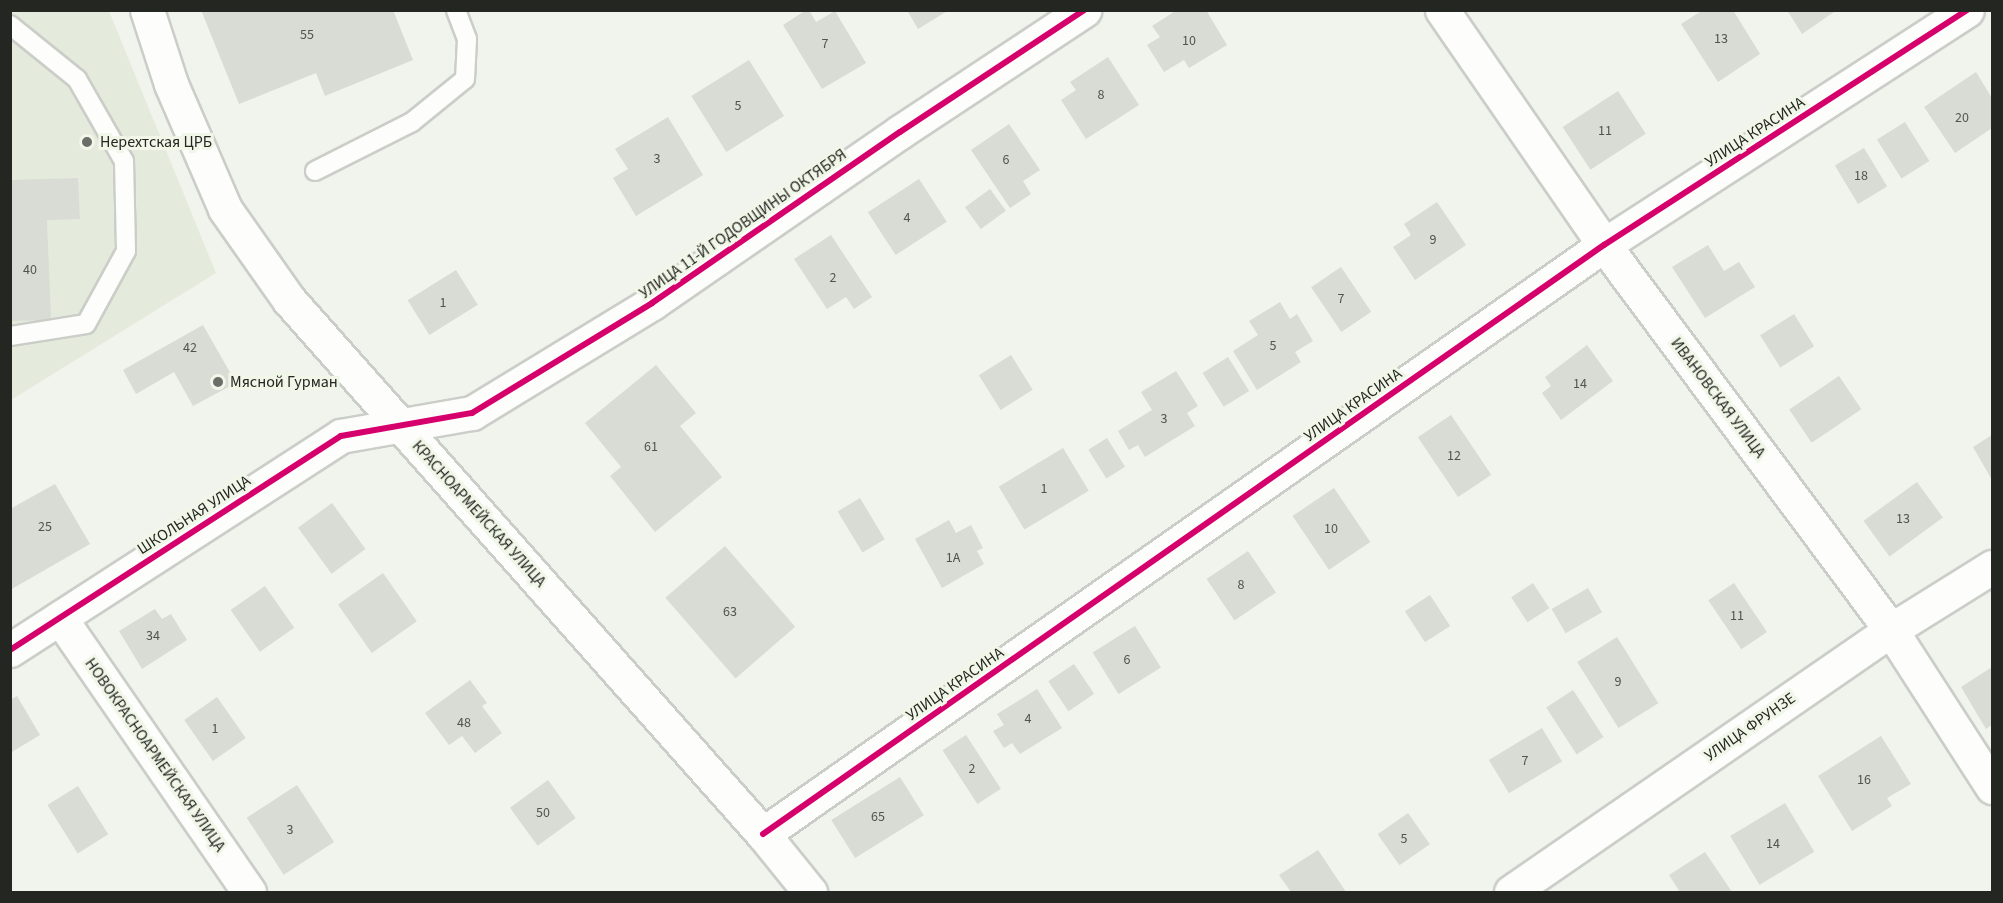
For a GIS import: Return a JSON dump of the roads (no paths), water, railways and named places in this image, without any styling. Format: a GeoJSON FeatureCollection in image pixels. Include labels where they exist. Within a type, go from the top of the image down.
{"type":"FeatureCollection","features":[{"type":"Feature","properties":{"kind":"street","name":"КРАСНОАРМЕЙСКАЯ УЛИЦА"},"geometry":{"type":"LineString","coordinates":[[147,10],[171,84],[225,209],[289,300],[763,834],[810,892]]}},
{"type":"Feature","properties":{"kind":"street","name":"УЛИЦА 11-Й ГОДОВЩИНЫ ОКТЯБРЯ"},"geometry":{"type":"LineString","coordinates":[[402,427],[472,413],[512,389],[652,303],[900,132],[1084,10]]}},
{"type":"Feature","properties":{"kind":"street","name":"ИВАНОВСКАЯ УЛИЦА"},"geometry":{"type":"LineString","coordinates":[[1442,10],[1604,245],[1891,630],[1992,787]]}},
{"type":"Feature","properties":{"kind":"street","name":"УЛИЦА КРАСИНА"},"geometry":{"type":"LineString","coordinates":[[763,834],[1604,245],[1967,10]]}},
{"type":"Feature","properties":{"kind":"street","name":"ШКОЛЬНАЯ УЛИЦА"},"geometry":{"type":"LineString","coordinates":[[10,650],[340,436],[402,427]]}},
{"type":"Feature","properties":{"kind":"street","name":"УЛИЦА ФРУНЗЕ"},"geometry":{"type":"LineString","coordinates":[[1511,892],[1891,630],[1992,567]]}},
{"type":"Feature","properties":{"kind":"street","name":"НОВОКРАСНОАРМЕЙСКАЯ УЛИЦА"},"geometry":{"type":"LineString","coordinates":[[60,618],[249,892]]}},
{"type":"Feature","properties":{"kind":"lane"},"geometry":{"type":"LineString","coordinates":[[315,171],[412,122],[465,79],[467,39],[456,10]]}},
{"type":"Feature","properties":{"kind":"lane"},"geometry":{"type":"LineString","coordinates":[[10,25],[77,79],[124,161],[126,251],[86,324],[10,336]]}},
{"type":"Feature","properties":{"kind":"place","name":"Нерехтская ЦРБ"},"geometry":{"type":"Point","coordinates":[87,142]}},
{"type":"Feature","properties":{"kind":"place","name":"Мясной Гурман"},"geometry":{"type":"Point","coordinates":[218,382]}}]}
